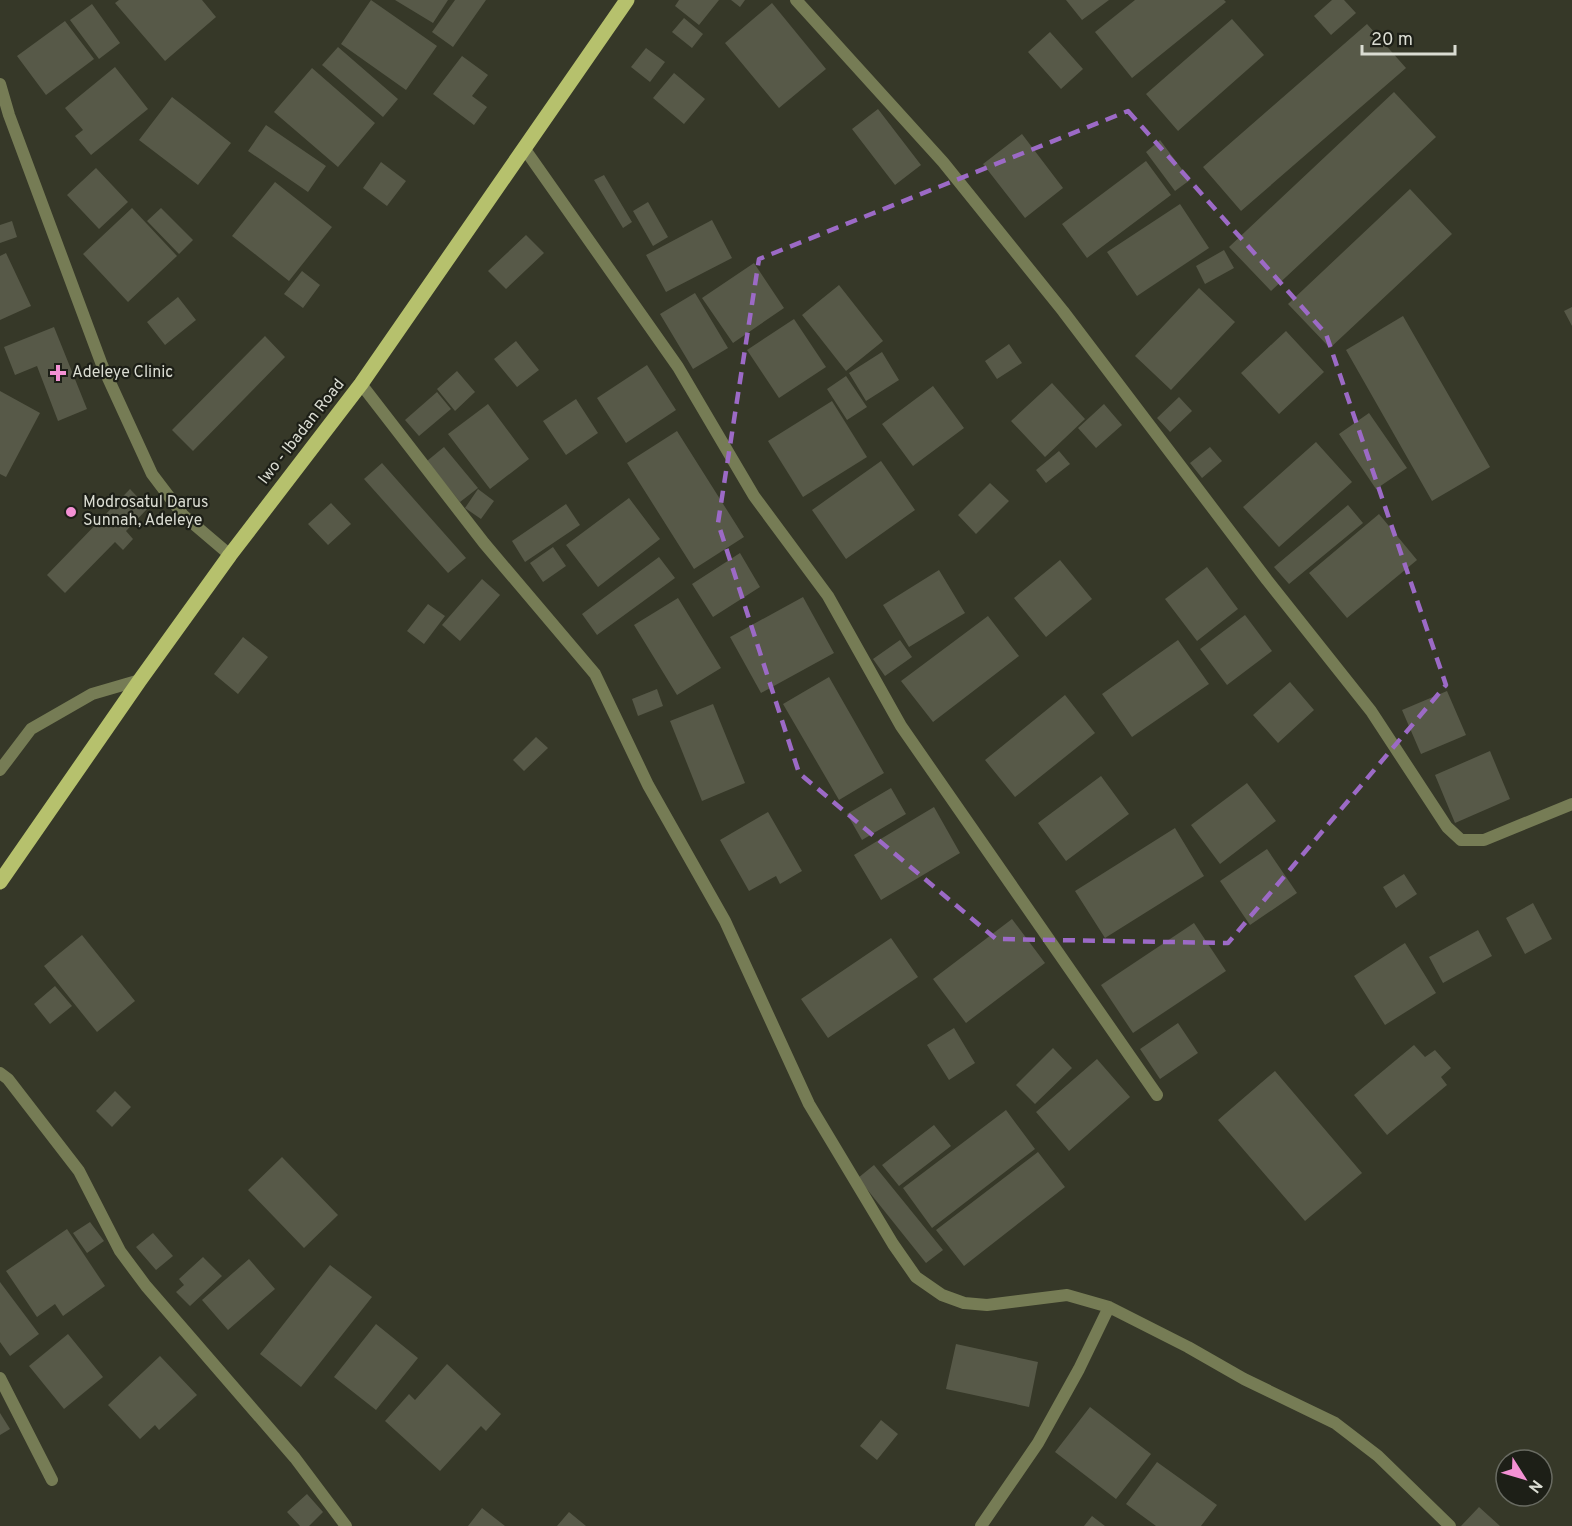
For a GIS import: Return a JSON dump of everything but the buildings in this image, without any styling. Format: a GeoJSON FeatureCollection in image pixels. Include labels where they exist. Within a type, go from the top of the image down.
{"type":"FeatureCollection","features":[{"type":"Feature","properties":{"kind":"main road","name":"Iwo - Ibadan Road"},"geometry":{"type":"LineString","coordinates":[[0,882],[230,555],[361,384],[627,0]]}},
{"type":"Feature","properties":{"kind":"street"},"geometry":{"type":"LineString","coordinates":[[796,0],[943,162],[1062,311],[1267,580],[1371,711],[1448,827],[1461,840],[1484,840],[1572,804]]}},
{"type":"Feature","properties":{"kind":"street"},"geometry":{"type":"LineString","coordinates":[[0,84],[4,117],[102,365],[152,474],[183,515],[230,555]]}},
{"type":"Feature","properties":{"kind":"street"},"geometry":{"type":"LineString","coordinates":[[524,148],[678,367],[754,496],[828,596],[901,726],[1157,1095]]}},
{"type":"Feature","properties":{"kind":"street"},"geometry":{"type":"LineString","coordinates":[[361,384],[484,543],[595,674],[648,785],[725,921],[809,1104],[892,1244],[916,1277],[942,1295],[964,1303],[987,1305],[1067,1295],[1109,1306],[1244,1379],[1335,1423],[1378,1456],[1450,1526]]}},
{"type":"Feature","properties":{"kind":"street"},"geometry":{"type":"LineString","coordinates":[[0,770],[31,729],[92,694],[140,680]]}},
{"type":"Feature","properties":{"kind":"street"},"geometry":{"type":"LineString","coordinates":[[0,1073],[79,1170],[120,1251],[146,1286],[295,1458],[346,1526]]}},
{"type":"Feature","properties":{"kind":"street"},"geometry":{"type":"LineString","coordinates":[[981,1526],[1038,1443],[1079,1369],[1109,1306]]}},
{"type":"Feature","properties":{"kind":"street"},"geometry":{"type":"LineString","coordinates":[[0,1378],[51,1480]]}},
{"type":"Feature","properties":{"kind":"highlighted area"},"geometry":{"type":"Polygon","coordinates":[[[1128,111],[1326,334],[1446,685],[1228,943],[996,939],[799,773],[718,523],[759,259],[1128,111]]]}},
{"type":"Feature","properties":{"kind":"place","name":"Adeleye Clinic"},"geometry":{"type":"Point","coordinates":[58,373]}},
{"type":"Feature","properties":{"kind":"place","name":"Modrosatul Darus Sunnah, Adeleye"},"geometry":{"type":"Point","coordinates":[71,512]}}]}
